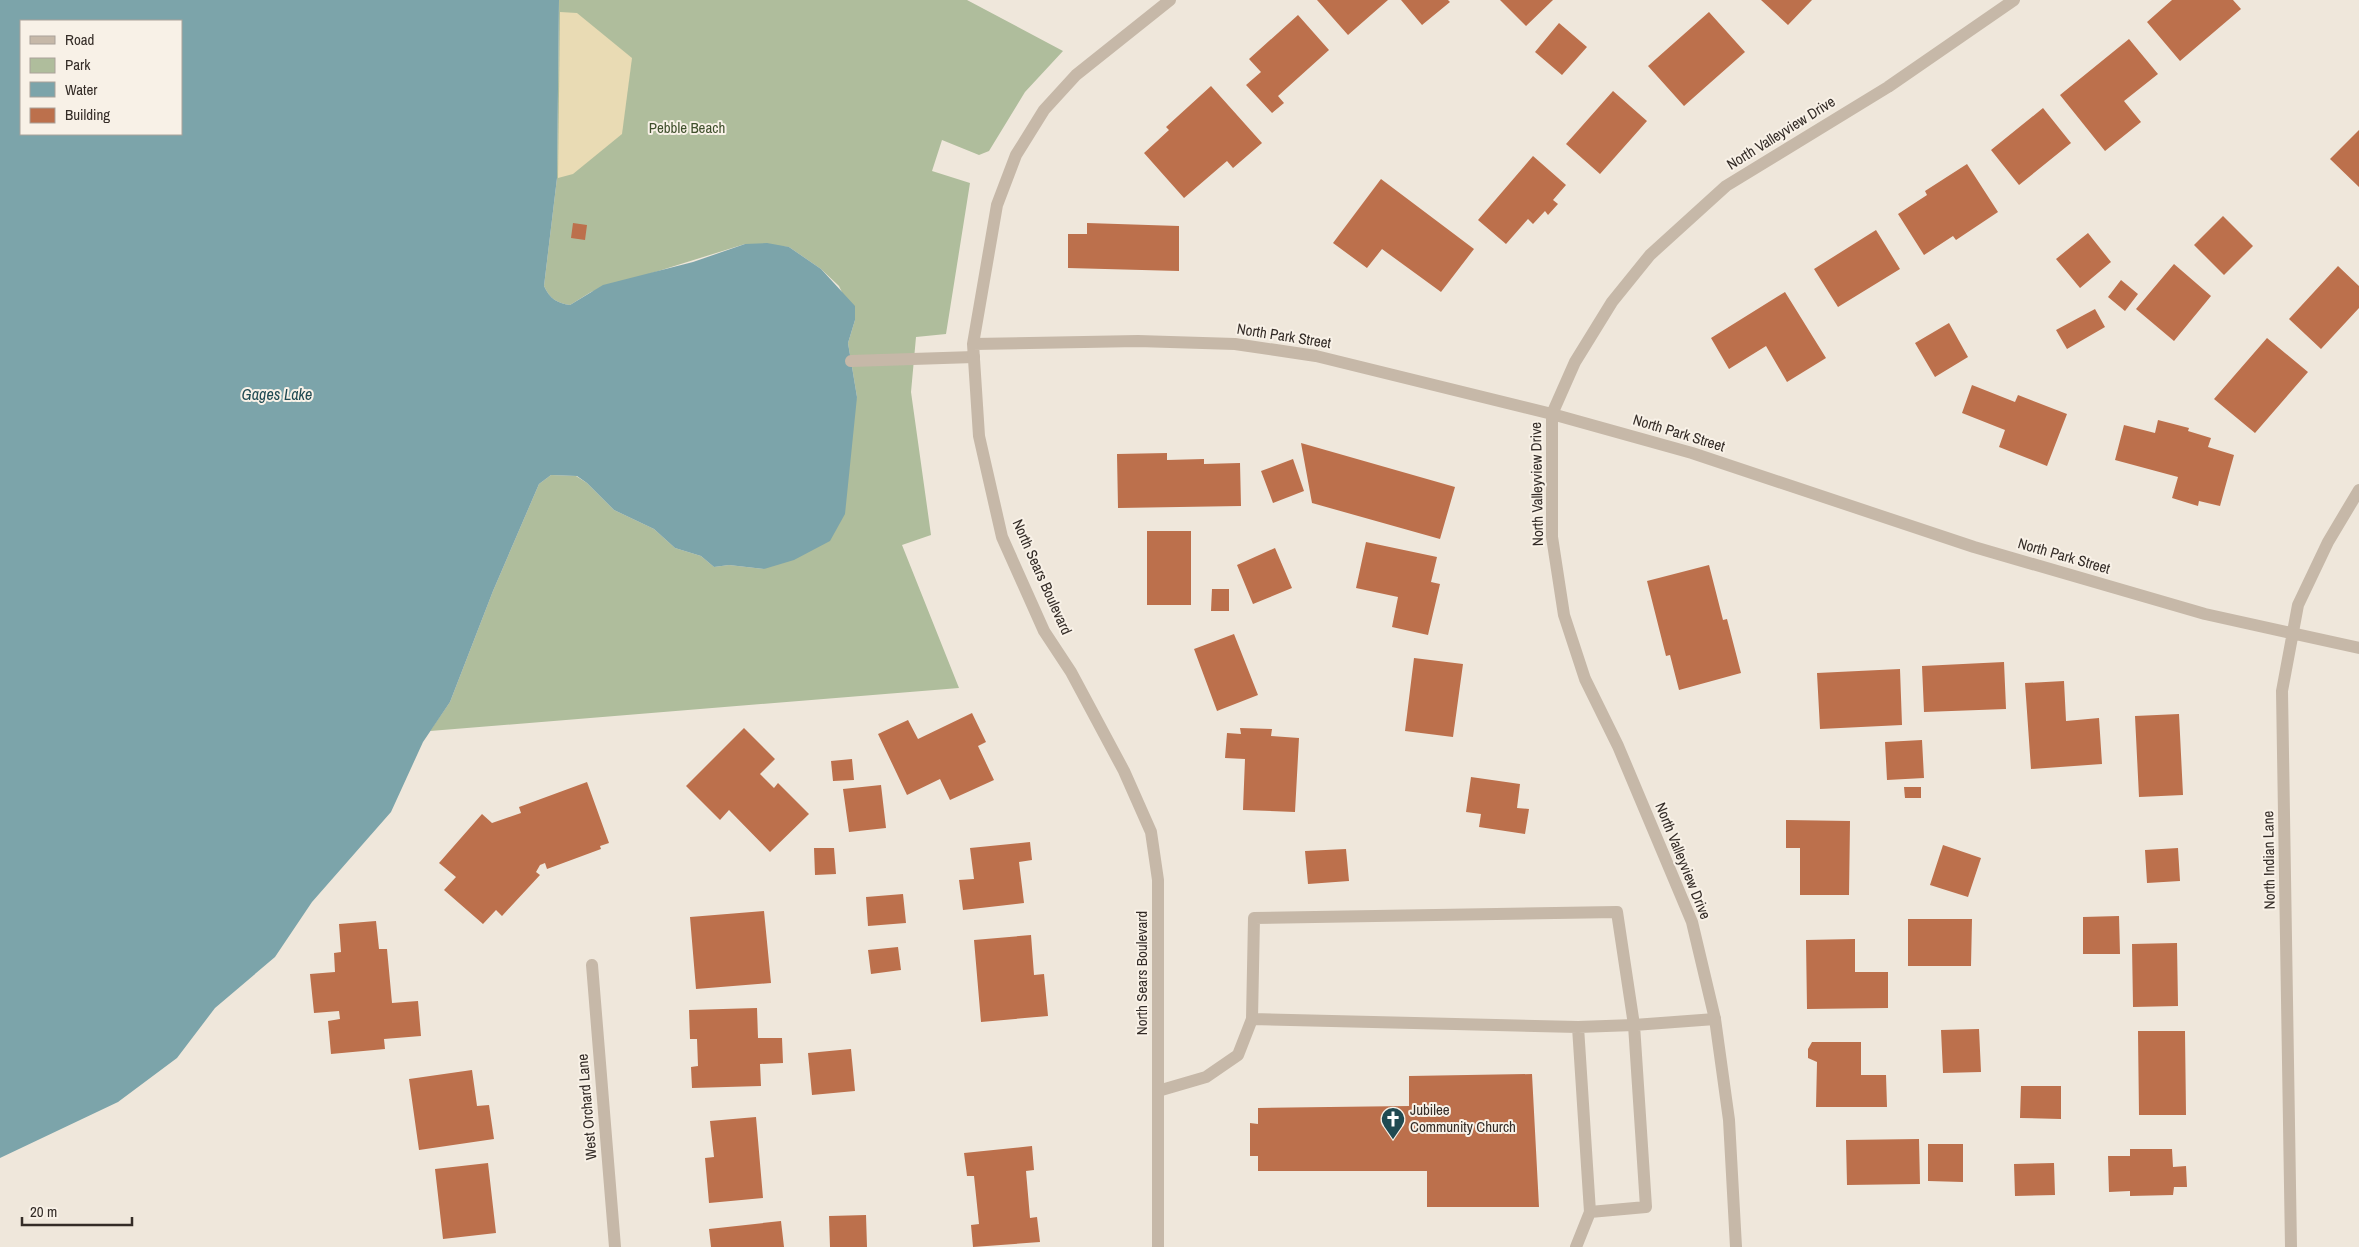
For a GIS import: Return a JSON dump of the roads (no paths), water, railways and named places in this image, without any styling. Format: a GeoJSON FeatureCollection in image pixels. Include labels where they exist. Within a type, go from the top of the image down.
{"type":"FeatureCollection","features":[{"type":"Feature","properties":{"kind":"street","name":"North Sears Boulevard"},"geometry":{"type":"LineString","coordinates":[[1158,1247],[1158,880],[1151,832],[1120,763],[1071,672],[1044,631],[1002,537],[979,436],[973,344],[998,205],[1016,155],[1044,110],[1076,75],[1170,0]]}},
{"type":"Feature","properties":{"kind":"street","name":"North Valleyview Drive"},"geometry":{"type":"LineString","coordinates":[[1736,1247],[1729,1120],[1715,1019],[1692,922],[1618,746],[1585,679],[1564,615],[1552,537],[1552,414],[1575,362],[1612,302],[1650,255],[1726,186],[1888,87],[2014,0]]}},
{"type":"Feature","properties":{"kind":"street","name":"North Park Street"},"geometry":{"type":"LineString","coordinates":[[973,344],[1138,341],[1235,344],[1316,356],[1552,414],[1692,453],[1974,547],[2205,614],[2359,648]]}},
{"type":"Feature","properties":{"kind":"street"},"geometry":{"type":"LineString","coordinates":[[851,361],[974,357]]}},
{"type":"Feature","properties":{"kind":"street","name":"North Indian Lane"},"geometry":{"type":"LineString","coordinates":[[2291,1247],[2282,691],[2298,605],[2328,542],[2359,490]]}},
{"type":"Feature","properties":{"kind":"street"},"geometry":{"type":"LineString","coordinates":[[1158,1091],[1206,1077],[1238,1055],[1252,1019],[1254,918],[1617,912],[1634,1025],[1646,1207],[1590,1212]]}},
{"type":"Feature","properties":{"kind":"street","name":"West Orchard Lane"},"geometry":{"type":"LineString","coordinates":[[592,965],[614,1247]]}},
{"type":"Feature","properties":{"kind":"street"},"geometry":{"type":"LineString","coordinates":[[1252,1019],[1578,1028],[1715,1019]]}},
{"type":"Feature","properties":{"kind":"street"},"geometry":{"type":"LineString","coordinates":[[1576,1247],[1590,1212],[1578,1028]]}},
{"type":"Feature","properties":{"kind":"water","name":"Gages Lake"},"geometry":{"type":"Polygon","coordinates":[[[0,0],[559,0],[557,178],[544,286],[546,290],[554,300],[570,305],[603,285],[693,262],[745,244],[767,243],[789,247],[821,269],[855,306],[855,320],[848,343],[857,397],[845,514],[830,541],[794,560],[764,569],[729,565],[714,567],[701,556],[675,548],[654,529],[614,510],[587,483],[577,476],[551,475],[539,484],[493,591],[450,702],[423,742],[391,812],[312,902],[275,957],[215,1008],[177,1058],[118,1102],[0,1158],[0,0]]]}},
{"type":"Feature","properties":{"kind":"place","name":"Jubilee Community Church"},"geometry":{"type":"Point","coordinates":[1393,1140]}},
{"type":"Feature","properties":{"kind":"park label","name":"Pebble Beach"},"geometry":{"type":"Point","coordinates":[687,128]}}]}
